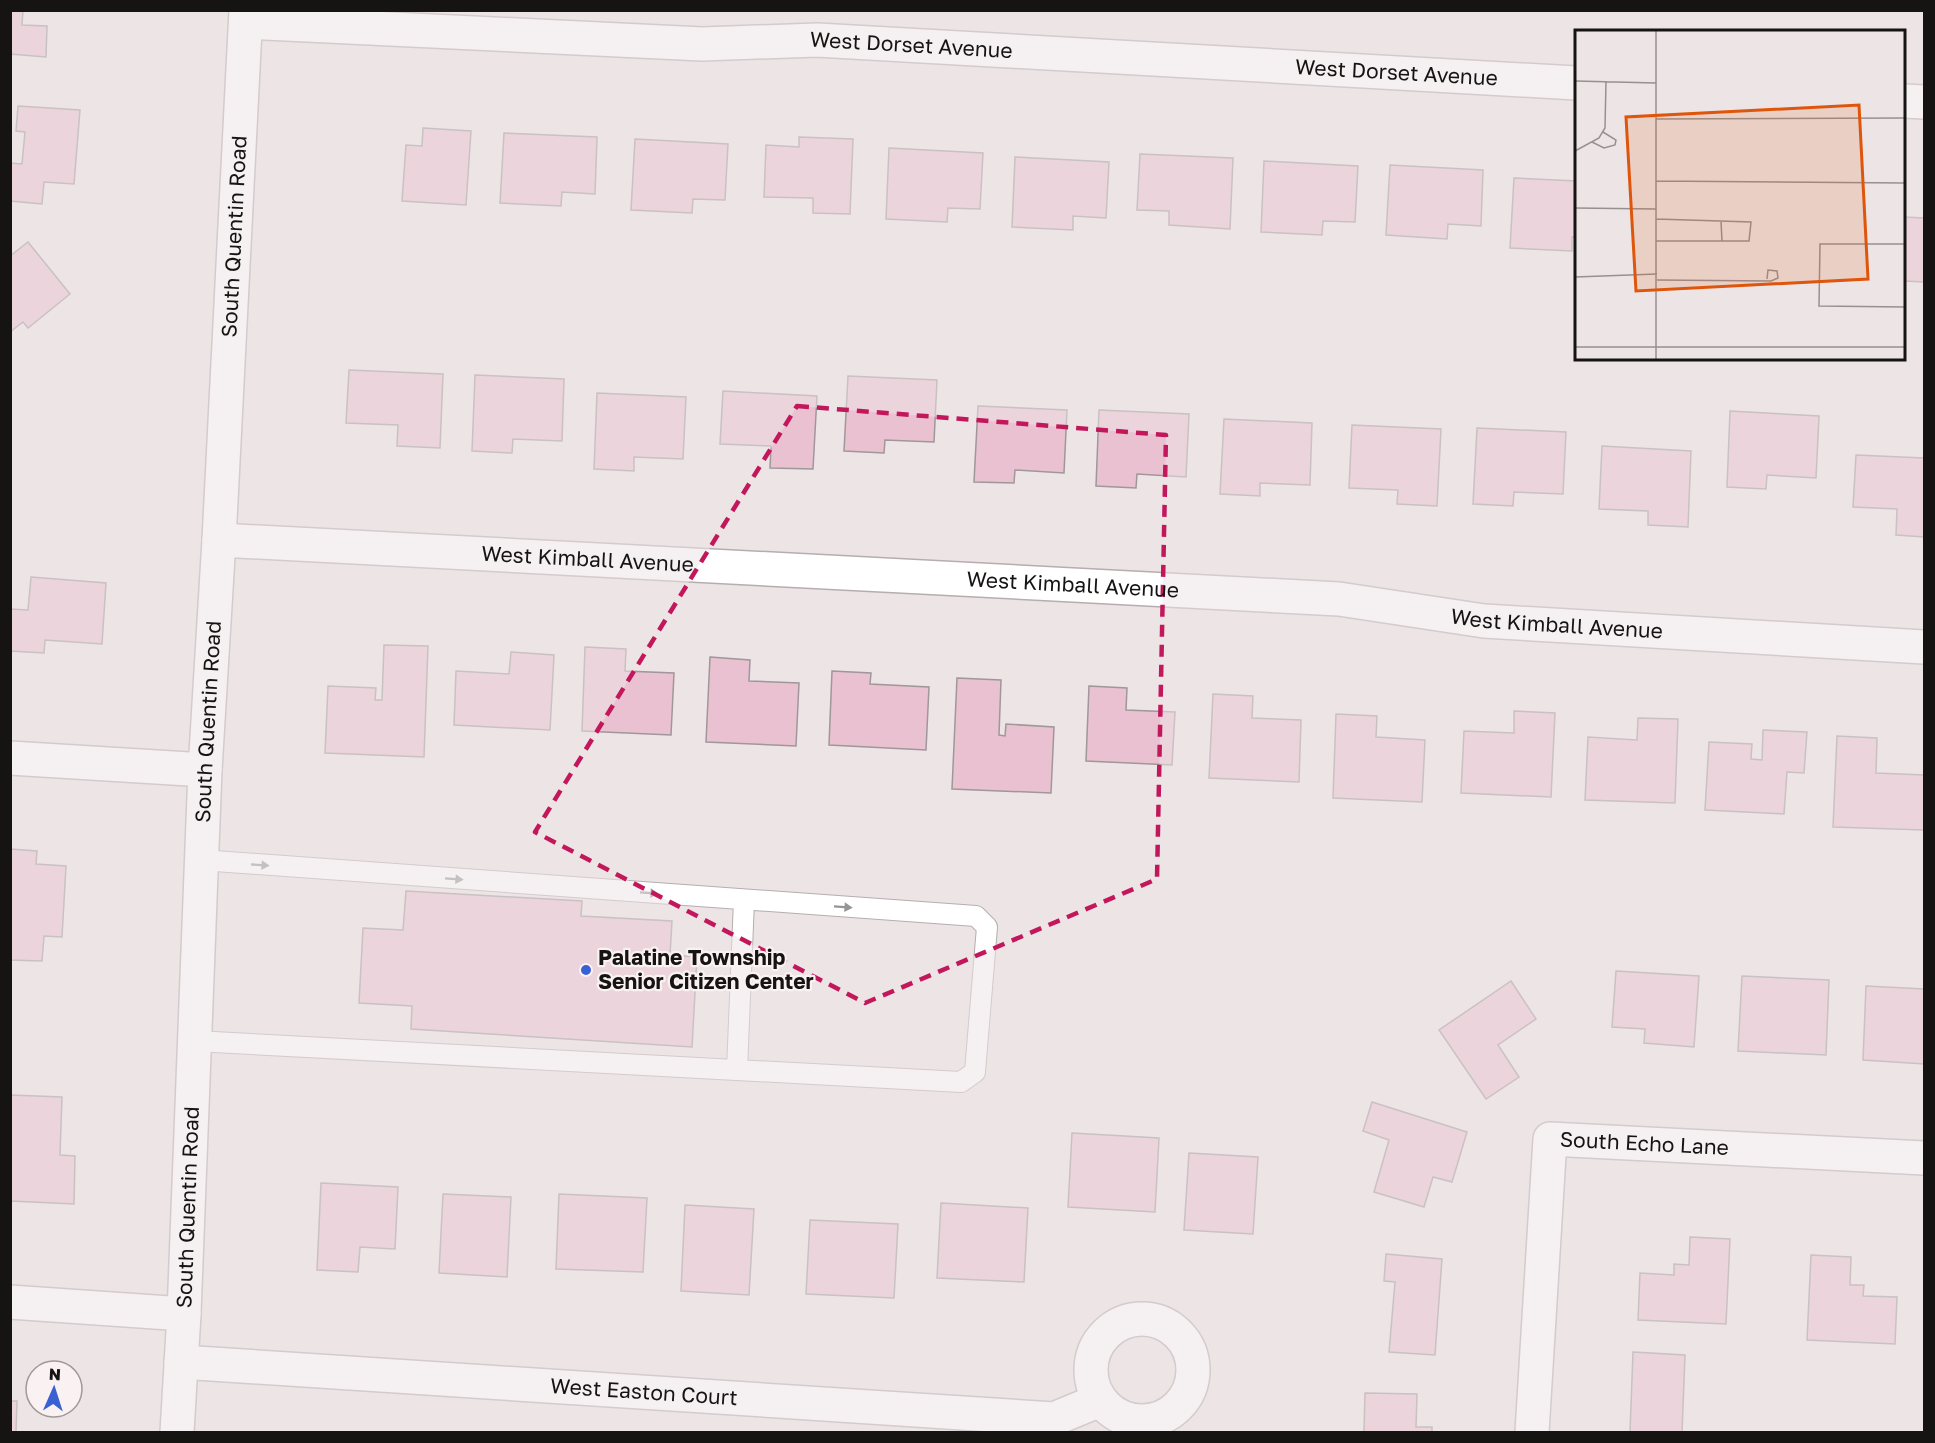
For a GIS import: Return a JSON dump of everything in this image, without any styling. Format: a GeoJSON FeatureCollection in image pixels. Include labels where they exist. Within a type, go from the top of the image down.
{"type":"FeatureCollection","features":[{"type":"Feature","properties":{"kind":"street","name":"West Dorset Avenue"},"geometry":{"type":"LineString","coordinates":[[246,16],[702,44],[817,40],[1575,83]]}},
{"type":"Feature","properties":{"kind":"street","name":"South Quentin Road"},"geometry":{"type":"LineString","coordinates":[[177,1432],[184,1314],[205,770],[246,16]]}},
{"type":"Feature","properties":{"kind":"street"},"geometry":{"type":"LineString","coordinates":[[1905,101],[1924,102]]}},
{"type":"Feature","properties":{"kind":"street","name":"West Kimball Avenue"},"geometry":{"type":"LineString","coordinates":[[219,540],[1339,599],[1484,621],[1924,646]]}},
{"type":"Feature","properties":{"kind":"street"},"geometry":{"type":"LineString","coordinates":[[10,758],[205,770]]}},
{"type":"Feature","properties":{"kind":"street","name":"South Echo Lane"},"geometry":{"type":"LineString","coordinates":[[1532,1432],[1550,1139],[1924,1158]]}},
{"type":"Feature","properties":{"kind":"street"},"geometry":{"type":"LineString","coordinates":[[10,1302],[184,1314]]}},
{"type":"Feature","properties":{"kind":"street","name":"West Easton Court"},"geometry":{"type":"LineString","coordinates":[[181,1362],[1054,1419],[1100,1400]]}},
{"type":"Feature","properties":{"kind":"lane"},"geometry":{"type":"LineString","coordinates":[[195,1041],[961,1082],[975,1072],[987,927],[976,916],[201,860]]}},
{"type":"Feature","properties":{"kind":"lane"},"geometry":{"type":"LineString","coordinates":[[736,1070],[744,900]]}},
{"type":"Feature","properties":{"kind":"highlighted area"},"geometry":{"type":"Polygon","coordinates":[[[797,406],[1166,435],[1157,879],[865,1003],[535,832],[797,406]]]}},
{"type":"Feature","properties":{"kind":"building"},"geometry":{"type":"Polygon","coordinates":[[[10,10],[23,10],[22,25],[47,26],[46,57],[10,54],[10,10]]]}},
{"type":"Feature","properties":{"kind":"building"},"geometry":{"type":"Polygon","coordinates":[[[18,106],[80,110],[74,184],[44,182],[42,204],[10,201],[10,163],[22,164],[25,132],[16,131],[18,106]]]}},
{"type":"Feature","properties":{"kind":"building"},"geometry":{"type":"Polygon","coordinates":[[[423,128],[471,131],[466,205],[402,201],[406,145],[422,146],[423,128]]]}},
{"type":"Feature","properties":{"kind":"building"},"geometry":{"type":"Polygon","coordinates":[[[504,133],[597,137],[595,194],[562,192],[561,206],[500,203],[504,133]]]}},
{"type":"Feature","properties":{"kind":"building"},"geometry":{"type":"Polygon","coordinates":[[[799,137],[853,139],[850,214],[813,213],[813,198],[764,197],[766,145],[799,147],[799,137]]]}},
{"type":"Feature","properties":{"kind":"building"},"geometry":{"type":"Polygon","coordinates":[[[635,139],[728,144],[725,200],[693,199],[692,213],[631,210],[635,139]]]}},
{"type":"Feature","properties":{"kind":"building"},"geometry":{"type":"Polygon","coordinates":[[[889,148],[983,153],[980,209],[948,208],[947,222],[886,219],[889,148]]]}},
{"type":"Feature","properties":{"kind":"building"},"geometry":{"type":"Polygon","coordinates":[[[1140,154],[1233,158],[1230,229],[1169,225],[1169,211],[1137,210],[1140,154]]]}},
{"type":"Feature","properties":{"kind":"building"},"geometry":{"type":"Polygon","coordinates":[[[1015,157],[1109,162],[1106,218],[1073,216],[1073,230],[1012,227],[1015,157]]]}},
{"type":"Feature","properties":{"kind":"building"},"geometry":{"type":"Polygon","coordinates":[[[1264,161],[1358,166],[1355,222],[1323,221],[1322,235],[1261,232],[1264,161]]]}},
{"type":"Feature","properties":{"kind":"building"},"geometry":{"type":"Polygon","coordinates":[[[1390,165],[1483,170],[1481,226],[1448,224],[1447,239],[1386,235],[1390,165]]]}},
{"type":"Feature","properties":{"kind":"building"},"geometry":{"type":"Polygon","coordinates":[[[1514,178],[1575,181],[1575,238],[1572,237],[1572,251],[1510,248],[1514,178]]]}},
{"type":"Feature","properties":{"kind":"building"},"geometry":{"type":"Polygon","coordinates":[[[1905,217],[1924,218],[1924,282],[1905,281],[1905,217]]]}},
{"type":"Feature","properties":{"kind":"building"},"geometry":{"type":"Polygon","coordinates":[[[28,242],[70,294],[28,328],[23,322],[10,332],[10,256],[28,242]]]}},
{"type":"Feature","properties":{"kind":"building"},"geometry":{"type":"Polygon","coordinates":[[[349,370],[443,374],[440,448],[397,446],[398,425],[346,423],[349,370]]]}},
{"type":"Feature","properties":{"kind":"building"},"geometry":{"type":"Polygon","coordinates":[[[475,375],[564,379],[562,441],[513,439],[512,453],[472,451],[475,375]]]}},
{"type":"Feature","properties":{"kind":"building"},"geometry":{"type":"Polygon","coordinates":[[[848,376],[937,380],[934,442],[885,440],[884,453],[844,451],[848,376]]]}},
{"type":"Feature","properties":{"kind":"building"},"geometry":{"type":"Polygon","coordinates":[[[723,391],[817,396],[813,469],[770,468],[771,446],[720,444],[723,391]]]}},
{"type":"Feature","properties":{"kind":"building"},"geometry":{"type":"Polygon","coordinates":[[[597,393],[686,397],[683,459],[634,457],[634,471],[594,469],[597,393]]]}},
{"type":"Feature","properties":{"kind":"building"},"geometry":{"type":"Polygon","coordinates":[[[978,406],[1067,410],[1064,473],[1015,470],[1014,483],[974,482],[978,406]]]}},
{"type":"Feature","properties":{"kind":"building"},"geometry":{"type":"Polygon","coordinates":[[[1099,410],[1189,414],[1186,477],[1137,474],[1136,488],[1096,486],[1099,410]]]}},
{"type":"Feature","properties":{"kind":"building"},"geometry":{"type":"Polygon","coordinates":[[[1730,411],[1819,416],[1816,478],[1767,475],[1766,489],[1727,487],[1730,411]]]}},
{"type":"Feature","properties":{"kind":"building"},"geometry":{"type":"Polygon","coordinates":[[[1224,419],[1312,423],[1310,485],[1260,483],[1260,496],[1220,494],[1224,419]]]}},
{"type":"Feature","properties":{"kind":"building"},"geometry":{"type":"Polygon","coordinates":[[[1352,425],[1441,429],[1437,506],[1397,504],[1398,490],[1349,488],[1352,425]]]}},
{"type":"Feature","properties":{"kind":"building"},"geometry":{"type":"Polygon","coordinates":[[[1477,428],[1566,432],[1563,494],[1514,492],[1513,506],[1473,504],[1477,428]]]}},
{"type":"Feature","properties":{"kind":"building"},"geometry":{"type":"Polygon","coordinates":[[[1602,446],[1691,451],[1688,527],[1648,525],[1648,511],[1599,509],[1602,446]]]}},
{"type":"Feature","properties":{"kind":"building"},"geometry":{"type":"Polygon","coordinates":[[[1856,455],[1924,458],[1924,537],[1896,535],[1897,509],[1853,507],[1856,455]]]}},
{"type":"Feature","properties":{"kind":"building"},"geometry":{"type":"Polygon","coordinates":[[[31,577],[106,583],[102,644],[45,640],[44,653],[10,651],[10,609],[28,610],[31,577]]]}},
{"type":"Feature","properties":{"kind":"building"},"geometry":{"type":"Polygon","coordinates":[[[384,645],[428,646],[424,757],[325,753],[328,686],[376,688],[375,700],[382,700],[384,645]]]}},
{"type":"Feature","properties":{"kind":"building"},"geometry":{"type":"Polygon","coordinates":[[[585,647],[626,649],[625,671],[674,673],[671,735],[582,731],[585,647]]]}},
{"type":"Feature","properties":{"kind":"building"},"geometry":{"type":"Polygon","coordinates":[[[511,652],[554,655],[550,730],[454,725],[456,671],[509,674],[511,652]]]}},
{"type":"Feature","properties":{"kind":"building"},"geometry":{"type":"Polygon","coordinates":[[[710,657],[750,660],[749,681],[799,683],[796,746],[706,742],[710,657]]]}},
{"type":"Feature","properties":{"kind":"building"},"geometry":{"type":"Polygon","coordinates":[[[832,671],[871,673],[870,684],[929,687],[926,750],[829,745],[832,671]]]}},
{"type":"Feature","properties":{"kind":"building"},"geometry":{"type":"Polygon","coordinates":[[[957,678],[1001,680],[999,735],[1005,736],[1006,724],[1054,727],[1051,793],[952,789],[957,678]]]}},
{"type":"Feature","properties":{"kind":"building"},"geometry":{"type":"Polygon","coordinates":[[[1089,686],[1127,688],[1126,710],[1175,712],[1172,765],[1086,761],[1089,686]]]}},
{"type":"Feature","properties":{"kind":"building"},"geometry":{"type":"Polygon","coordinates":[[[1213,694],[1253,696],[1252,718],[1301,720],[1299,782],[1209,778],[1213,694]]]}},
{"type":"Feature","properties":{"kind":"building"},"geometry":{"type":"Polygon","coordinates":[[[1514,711],[1555,713],[1551,797],[1461,793],[1464,731],[1514,733],[1514,711]]]}},
{"type":"Feature","properties":{"kind":"building"},"geometry":{"type":"Polygon","coordinates":[[[1336,714],[1377,716],[1376,737],[1425,740],[1422,802],[1333,798],[1336,714]]]}},
{"type":"Feature","properties":{"kind":"building"},"geometry":{"type":"Polygon","coordinates":[[[1638,718],[1678,719],[1675,803],[1585,800],[1588,737],[1637,740],[1638,718]]]}},
{"type":"Feature","properties":{"kind":"building"},"geometry":{"type":"Polygon","coordinates":[[[1763,730],[1807,732],[1804,773],[1787,772],[1784,814],[1705,810],[1709,742],[1752,744],[1751,759],[1762,760],[1763,730]]]}},
{"type":"Feature","properties":{"kind":"building"},"geometry":{"type":"Polygon","coordinates":[[[1837,736],[1877,738],[1876,773],[1924,775],[1924,830],[1833,827],[1837,736]]]}},
{"type":"Feature","properties":{"kind":"building"},"geometry":{"type":"Polygon","coordinates":[[[10,849],[37,851],[36,864],[66,866],[62,937],[44,936],[42,961],[10,960],[10,849]]]}},
{"type":"Feature","properties":{"kind":"building"},"geometry":{"type":"Polygon","coordinates":[[[406,891],[582,901],[581,916],[672,921],[670,955],[697,957],[692,1047],[411,1029],[412,1006],[359,1003],[363,928],[403,930],[406,891]]]}},
{"type":"Feature","properties":{"kind":"building"},"geometry":{"type":"Polygon","coordinates":[[[1616,971],[1699,976],[1694,1047],[1644,1043],[1645,1029],[1612,1027],[1616,971]]]}},
{"type":"Feature","properties":{"kind":"building"},"geometry":{"type":"Polygon","coordinates":[[[1742,976],[1829,980],[1826,1055],[1738,1051],[1742,976]]]}},
{"type":"Feature","properties":{"kind":"building"},"geometry":{"type":"Polygon","coordinates":[[[1511,981],[1536,1019],[1498,1045],[1519,1077],[1486,1099],[1439,1030],[1511,981]]]}},
{"type":"Feature","properties":{"kind":"building"},"geometry":{"type":"Polygon","coordinates":[[[1866,986],[1924,989],[1924,1064],[1863,1060],[1866,986]]]}},
{"type":"Feature","properties":{"kind":"building"},"geometry":{"type":"Polygon","coordinates":[[[10,1095],[62,1097],[60,1155],[75,1156],[74,1204],[10,1201],[10,1095]]]}},
{"type":"Feature","properties":{"kind":"building"},"geometry":{"type":"Polygon","coordinates":[[[1372,1102],[1467,1132],[1452,1182],[1433,1177],[1424,1207],[1374,1192],[1389,1140],[1363,1131],[1372,1102]]]}},
{"type":"Feature","properties":{"kind":"building"},"geometry":{"type":"Polygon","coordinates":[[[1072,1133],[1159,1138],[1155,1212],[1068,1207],[1072,1133]]]}},
{"type":"Feature","properties":{"kind":"building"},"geometry":{"type":"Polygon","coordinates":[[[1189,1153],[1258,1157],[1253,1234],[1184,1230],[1189,1153]]]}},
{"type":"Feature","properties":{"kind":"building"},"geometry":{"type":"Polygon","coordinates":[[[321,1183],[398,1187],[395,1249],[360,1247],[358,1272],[317,1270],[321,1183]]]}},
{"type":"Feature","properties":{"kind":"building"},"geometry":{"type":"Polygon","coordinates":[[[443,1194],[511,1197],[507,1277],[439,1273],[443,1194]]]}},
{"type":"Feature","properties":{"kind":"building"},"geometry":{"type":"Polygon","coordinates":[[[559,1194],[647,1198],[643,1272],[556,1269],[559,1194]]]}},
{"type":"Feature","properties":{"kind":"building"},"geometry":{"type":"Polygon","coordinates":[[[941,1203],[1028,1208],[1024,1282],[937,1278],[941,1203]]]}},
{"type":"Feature","properties":{"kind":"building"},"geometry":{"type":"Polygon","coordinates":[[[685,1205],[754,1209],[749,1295],[681,1291],[685,1205]]]}},
{"type":"Feature","properties":{"kind":"building"},"geometry":{"type":"Polygon","coordinates":[[[810,1220],[898,1224],[894,1298],[806,1294],[810,1220]]]}},
{"type":"Feature","properties":{"kind":"building"},"geometry":{"type":"Polygon","coordinates":[[[1690,1237],[1730,1239],[1726,1324],[1638,1320],[1640,1273],[1674,1275],[1674,1264],[1689,1265],[1690,1237]]]}},
{"type":"Feature","properties":{"kind":"building"},"geometry":{"type":"Polygon","coordinates":[[[1386,1254],[1442,1259],[1435,1355],[1389,1352],[1395,1282],[1384,1281],[1386,1254]]]}},
{"type":"Feature","properties":{"kind":"building"},"geometry":{"type":"Polygon","coordinates":[[[1811,1255],[1851,1257],[1850,1285],[1864,1285],[1863,1296],[1897,1297],[1895,1344],[1807,1340],[1811,1255]]]}},
{"type":"Feature","properties":{"kind":"building"},"geometry":{"type":"Polygon","coordinates":[[[1633,1352],[1685,1355],[1682,1432],[1630,1432],[1633,1352]]]}},
{"type":"Feature","properties":{"kind":"building"},"geometry":{"type":"Polygon","coordinates":[[[1365,1393],[1417,1394],[1416,1427],[1432,1427],[1432,1432],[1364,1432],[1365,1393]]]}},
{"type":"Feature","properties":{"kind":"building"},"geometry":{"type":"Polygon","coordinates":[[[10,1401],[17,1401],[16,1432],[10,1432],[10,1401]]]}},
{"type":"Feature","properties":{"kind":"place","name":"Palatine Township Senior Citizen Center"},"geometry":{"type":"Point","coordinates":[586,970]}}]}
